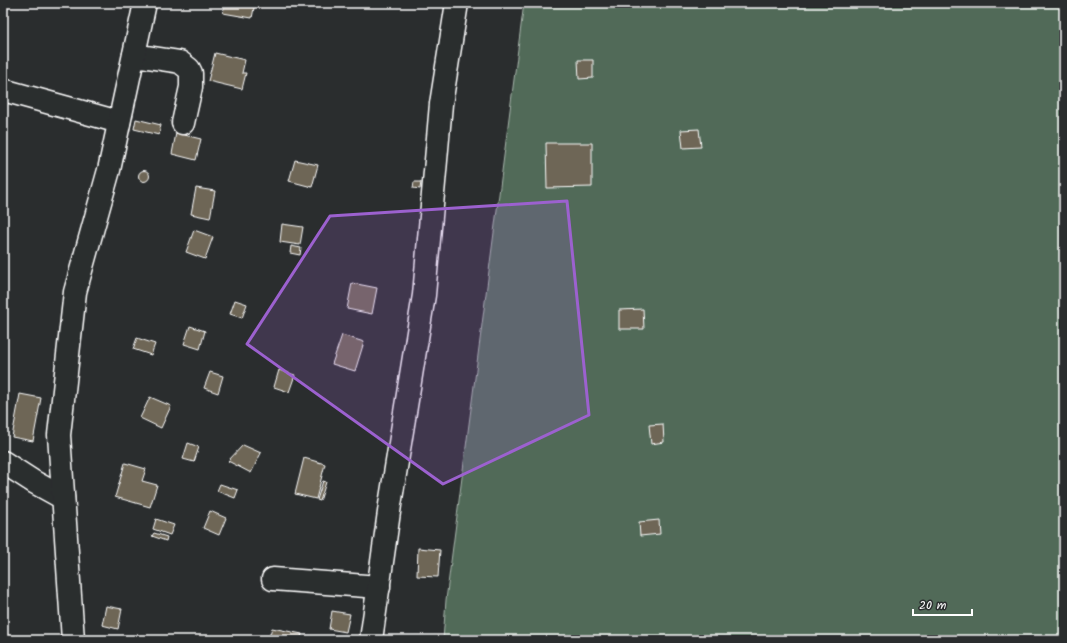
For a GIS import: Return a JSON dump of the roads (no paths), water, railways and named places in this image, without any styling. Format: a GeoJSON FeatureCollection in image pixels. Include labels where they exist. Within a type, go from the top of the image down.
{"type":"FeatureCollection","features":[{"type":"Feature","properties":{"kind":"street"},"geometry":{"type":"LineString","coordinates":[[73,640],[59,435],[76,292],[109,170],[145,3]]}},
{"type":"Feature","properties":{"kind":"street"},"geometry":{"type":"LineString","coordinates":[[371,640],[390,505],[424,295],[441,104],[457,3]]}},
{"type":"Feature","properties":{"kind":"street"},"geometry":{"type":"LineString","coordinates":[[134,55],[180,62],[189,69],[191,73],[191,87],[183,123]]}},
{"type":"Feature","properties":{"kind":"street"},"geometry":{"type":"LineString","coordinates":[[3,90],[119,122]]}},
{"type":"Feature","properties":{"kind":"street"},"geometry":{"type":"LineString","coordinates":[[3,462],[34,482],[63,498]]}},
{"type":"Feature","properties":{"kind":"street"},"geometry":{"type":"LineString","coordinates":[[273,579],[379,587]]}}]}
